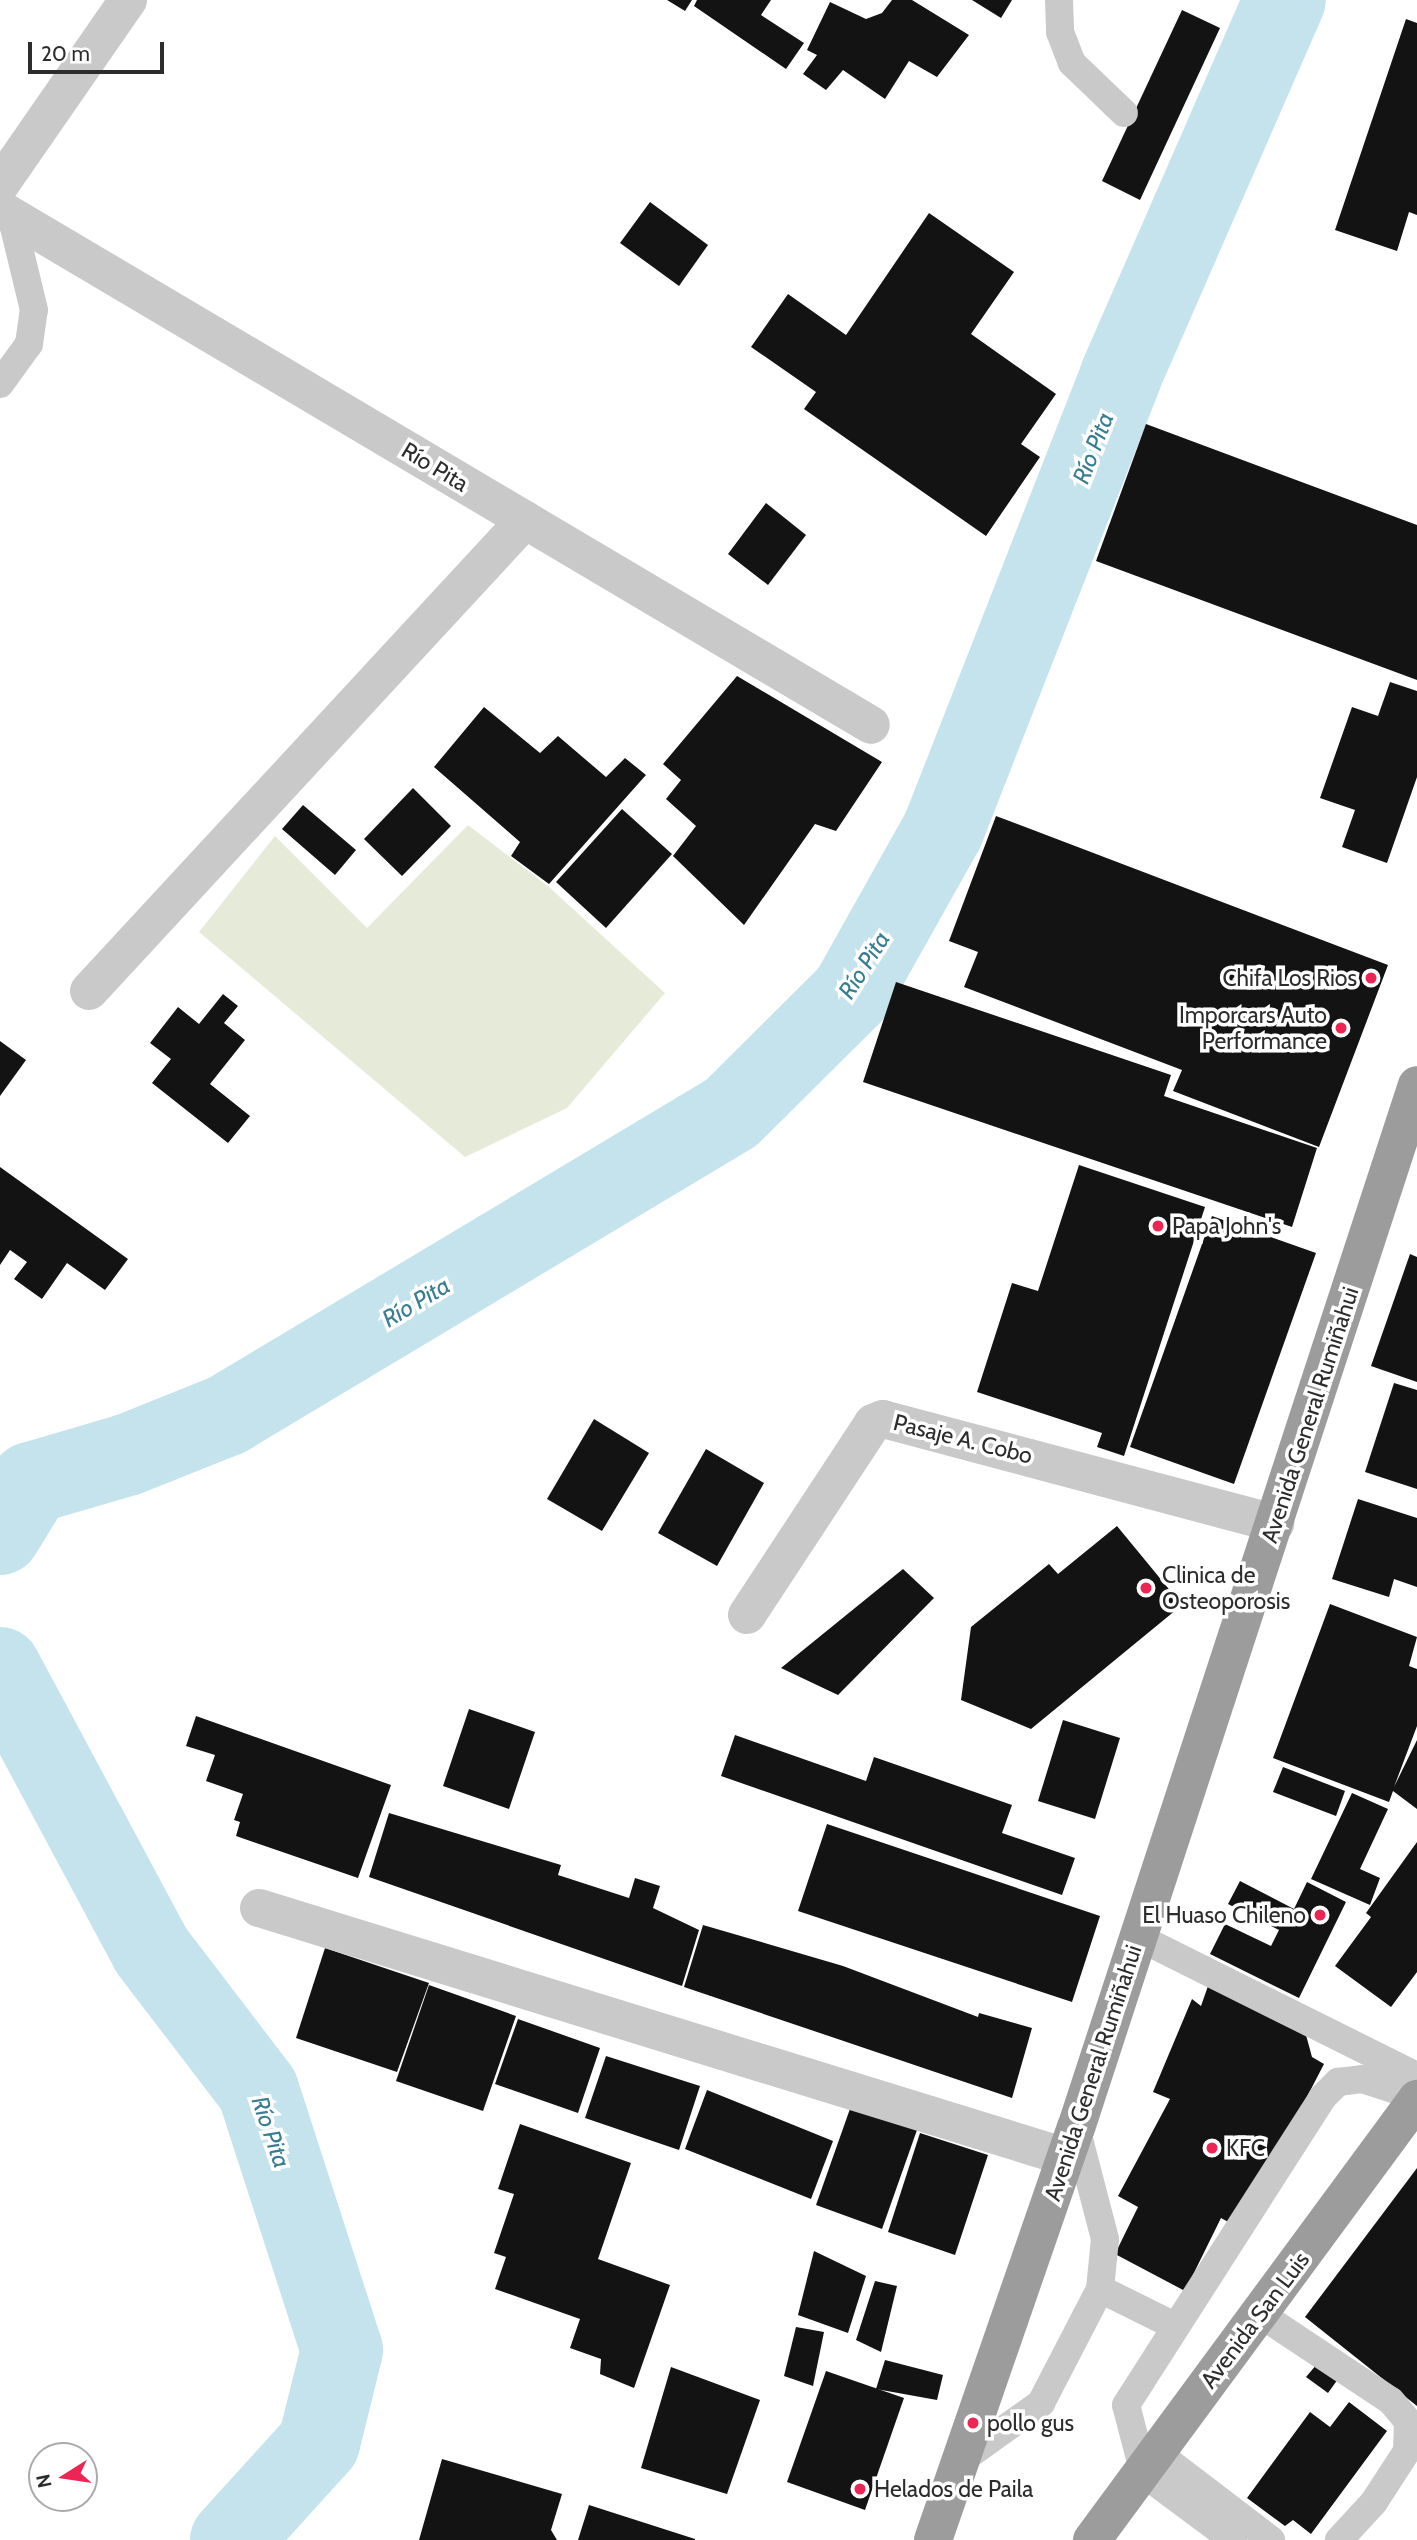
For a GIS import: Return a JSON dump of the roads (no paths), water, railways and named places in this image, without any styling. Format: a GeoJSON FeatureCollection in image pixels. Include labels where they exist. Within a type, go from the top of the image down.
{"type":"FeatureCollection","features":[{"type":"Feature","properties":{"kind":"highway","name":"Avenida General Rumiñahui"},"geometry":{"type":"LineString","coordinates":[[933,2540],[1071,2143],[1417,1085]]}},
{"type":"Feature","properties":{"kind":"highway","name":"Avenida San Luis"},"geometry":{"type":"LineString","coordinates":[[1092,2540],[1417,2098]]}},
{"type":"Feature","properties":{"kind":"street"},"geometry":{"type":"LineString","coordinates":[[4,203],[128,0]]}},
{"type":"Feature","properties":{"kind":"street","name":"Río Pita"},"geometry":{"type":"LineString","coordinates":[[4,203],[524,520],[872,725]]}},
{"type":"Feature","properties":{"kind":"street"},"geometry":{"type":"LineString","coordinates":[[89,991],[524,520]]}},
{"type":"Feature","properties":{"kind":"street","name":"Pasaje A. Cobo"},"geometry":{"type":"LineString","coordinates":[[747,1615],[873,1423],[883,1419],[1275,1523]]}},
{"type":"Feature","properties":{"kind":"street"},"geometry":{"type":"LineString","coordinates":[[259,1908],[1071,2143]]}},
{"type":"Feature","properties":{"kind":"lane"},"geometry":{"type":"LineString","coordinates":[[1059,0],[1060,32],[1072,63],[1124,113]]}},
{"type":"Feature","properties":{"kind":"lane"},"geometry":{"type":"LineString","coordinates":[[0,384],[29,344],[34,310],[4,203]]}},
{"type":"Feature","properties":{"kind":"lane"},"geometry":{"type":"LineString","coordinates":[[1138,1937],[1417,2076]]}},
{"type":"Feature","properties":{"kind":"lane"},"geometry":{"type":"LineString","coordinates":[[1233,2540],[1150,2463],[1126,2405],[1322,2098],[1338,2082],[1362,2079],[1417,2098]]}},
{"type":"Feature","properties":{"kind":"lane"},"geometry":{"type":"LineString","coordinates":[[960,2461],[1041,2403],[1100,2289],[1105,2239],[1071,2143]]}},
{"type":"Feature","properties":{"kind":"lane"},"geometry":{"type":"LineString","coordinates":[[1100,2289],[1175,2326]]}},
{"type":"Feature","properties":{"kind":"lane"},"geometry":{"type":"LineString","coordinates":[[1260,2314],[1391,2401],[1408,2421],[1407,2451],[1374,2502],[1339,2540]]}},
{"type":"Feature","properties":{"kind":"lane"},"geometry":{"type":"LineString","coordinates":[[1150,2463],[1271,2540]]}},
{"type":"Feature","properties":{"kind":"waterway","name":"Río Pita"},"geometry":{"type":"LineString","coordinates":[[0,1534],[31,1483],[127,1455],[227,1415],[731,1113],[851,994],[943,830],[1121,375],[1285,0]]}},
{"type":"Feature","properties":{"kind":"waterway","name":"Río Pita"},"geometry":{"type":"LineString","coordinates":[[0,1668],[151,1950],[258,2090],[342,2350],[319,2443],[231,2540]]}},
{"type":"Feature","properties":{"kind":"place","name":"Chifa Los Rios"},"geometry":{"type":"Point","coordinates":[1371,978]}},
{"type":"Feature","properties":{"kind":"place","name":"Imporcars Auto Performance"},"geometry":{"type":"Point","coordinates":[1341,1028]}},
{"type":"Feature","properties":{"kind":"place","name":"Papa John's"},"geometry":{"type":"Point","coordinates":[1158,1226]}},
{"type":"Feature","properties":{"kind":"place","name":"Clinica de Osteoporosis"},"geometry":{"type":"Point","coordinates":[1146,1588]}},
{"type":"Feature","properties":{"kind":"place","name":"El Huaso Chileno"},"geometry":{"type":"Point","coordinates":[1320,1915]}},
{"type":"Feature","properties":{"kind":"place","name":"KFC"},"geometry":{"type":"Point","coordinates":[1212,2148]}},
{"type":"Feature","properties":{"kind":"place","name":"pollo gus"},"geometry":{"type":"Point","coordinates":[973,2423]}},
{"type":"Feature","properties":{"kind":"place","name":"Helados de Paila"},"geometry":{"type":"Point","coordinates":[860,2489]}}]}
